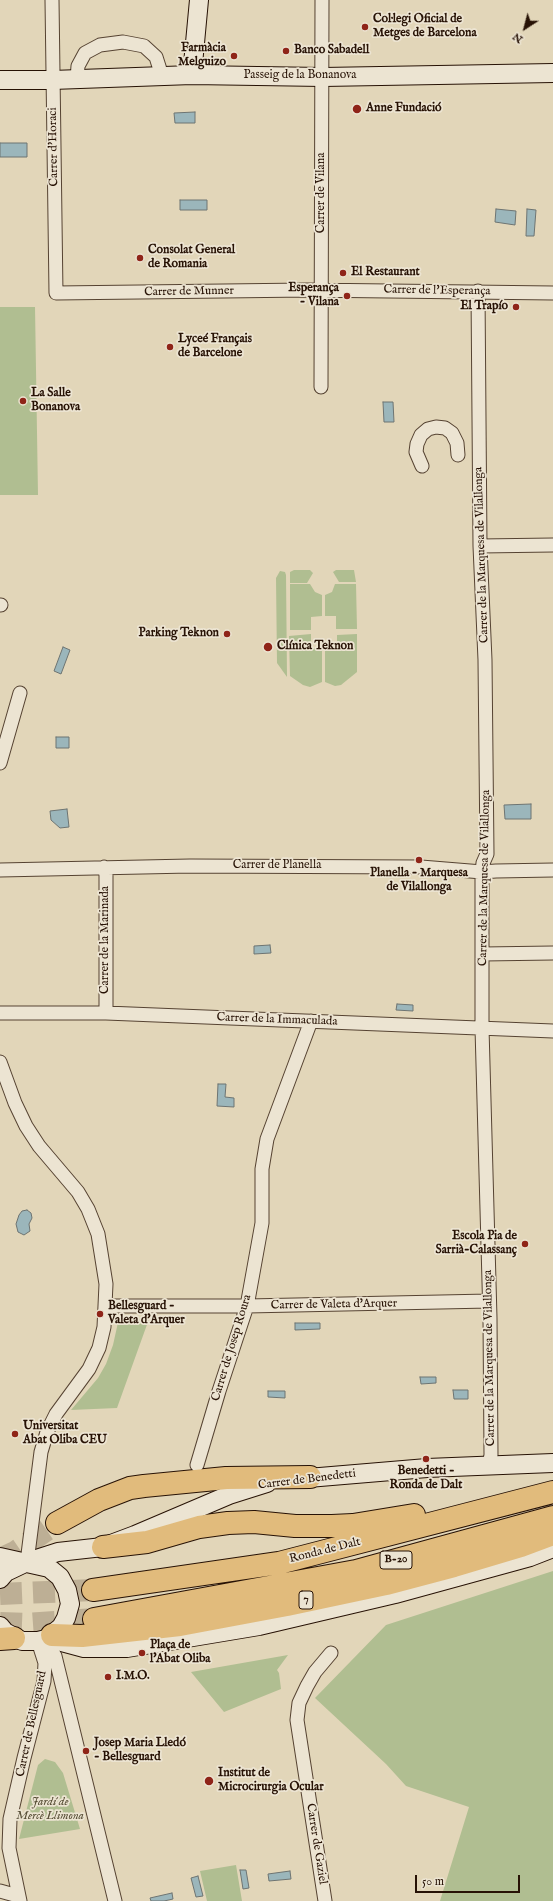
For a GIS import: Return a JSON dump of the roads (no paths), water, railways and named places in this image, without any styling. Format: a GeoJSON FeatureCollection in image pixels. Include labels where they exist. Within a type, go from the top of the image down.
{"type":"FeatureCollection","features":[{"type":"Feature","properties":{"kind":"highway"},"geometry":{"type":"LineString","coordinates":[[57,1523],[99,1500],[130,1488],[226,1478],[310,1477]]}},
{"type":"Feature","properties":{"kind":"highway"},"geometry":{"type":"LineString","coordinates":[[103,1547],[147,1542],[214,1524],[239,1522],[295,1526],[353,1525],[547,1494]]}},
{"type":"Feature","properties":{"kind":"highway","name":"Ronda de Dalt"},"geometry":{"type":"LineString","coordinates":[[93,1590],[279,1563],[547,1494]]}},
{"type":"Feature","properties":{"kind":"highway","name":"Ronda de Dalt"},"geometry":{"type":"LineString","coordinates":[[94,1619],[356,1571],[553,1517]]}},
{"type":"Feature","properties":{"kind":"highway","name":"7"},"geometry":{"type":"LineString","coordinates":[[45,1638],[82,1636],[180,1625],[287,1605],[386,1584],[454,1566],[522,1546],[553,1534]]}},
{"type":"Feature","properties":{"kind":"street","name":"Carrer d'Horaci"},"geometry":{"type":"LineString","coordinates":[[52,0],[56,294]]}},
{"type":"Feature","properties":{"kind":"street"},"geometry":{"type":"LineString","coordinates":[[192,75],[199,0]]}},
{"type":"Feature","properties":{"kind":"street","name":"Carrer de Vilana"},"geometry":{"type":"LineString","coordinates":[[321,387],[322,0]]}},
{"type":"Feature","properties":{"kind":"street"},"geometry":{"type":"LineString","coordinates":[[77,79],[78,66],[85,53],[100,45],[123,42],[144,46],[156,57],[162,76]]}},
{"type":"Feature","properties":{"kind":"street","name":"Passeig de la Bonanova"},"geometry":{"type":"LineString","coordinates":[[0,80],[52,80],[192,75],[323,77],[553,73]]}},
{"type":"Feature","properties":{"kind":"street","name":"Carrer de l'Esperança"},"geometry":{"type":"LineString","coordinates":[[321,290],[553,293]]}},
{"type":"Feature","properties":{"kind":"street","name":"Carrer de Munner"},"geometry":{"type":"LineString","coordinates":[[56,294],[321,290]]}},
{"type":"Feature","properties":{"kind":"street","name":"Carrer de la Marquesa de Vilallonga"},"geometry":{"type":"LineString","coordinates":[[478,291],[480,546],[485,660],[487,854],[483,863],[482,872],[482,1028],[489,1302],[491,1455],[489,1465]]}},
{"type":"Feature","properties":{"kind":"street"},"geometry":{"type":"LineString","coordinates":[[422,466],[416,452],[417,444],[428,429],[436,426],[445,428],[452,433],[457,442],[458,455]]}},
{"type":"Feature","properties":{"kind":"street"},"geometry":{"type":"LineString","coordinates":[[480,546],[553,545]]}},
{"type":"Feature","properties":{"kind":"street"},"geometry":{"type":"LineString","coordinates":[[0,763],[20,693]]}},
{"type":"Feature","properties":{"kind":"street","name":"Carrer de Planella"},"geometry":{"type":"LineString","coordinates":[[0,870],[190,866],[421,867],[482,872],[553,870]]}},
{"type":"Feature","properties":{"kind":"street","name":"Carrer de la Marinada"},"geometry":{"type":"LineString","coordinates":[[104,867],[106,875],[106,1013]]}},
{"type":"Feature","properties":{"kind":"street"},"geometry":{"type":"LineString","coordinates":[[483,954],[553,953]]}},
{"type":"Feature","properties":{"kind":"street","name":"Carrer de la Immaculada"},"geometry":{"type":"LineString","coordinates":[[0,1013],[106,1013],[553,1031]]}},
{"type":"Feature","properties":{"kind":"street","name":"Carrer de Josep Roura"},"geometry":{"type":"LineString","coordinates":[[197,1465],[247,1306],[262,1223],[262,1170],[267,1139],[311,1021]]}},
{"type":"Feature","properties":{"kind":"street"},"geometry":{"type":"LineString","coordinates":[[0,1062],[15,1103],[26,1126],[39,1146],[73,1186],[88,1209],[98,1234],[106,1284],[104,1327],[99,1348],[89,1369],[56,1414],[47,1432],[42,1452],[27,1562]]}},
{"type":"Feature","properties":{"kind":"street","name":"Carrer de Valeta d'Arquer"},"geometry":{"type":"LineString","coordinates":[[106,1306],[247,1306],[489,1302]]}},
{"type":"Feature","properties":{"kind":"street","name":"Carrer de Benedetti"},"geometry":{"type":"LineString","coordinates":[[27,1562],[58,1552],[103,1547],[246,1488],[310,1477],[426,1468],[553,1462]]}},
{"type":"Feature","properties":{"kind":"street"},"geometry":{"type":"LineString","coordinates":[[45,1638],[84,1648],[127,1648],[259,1626],[395,1594],[530,1557],[553,1548]]}},
{"type":"Feature","properties":{"kind":"street"},"geometry":{"type":"LineString","coordinates":[[0,1557],[48,1568],[60,1577],[67,1590],[70,1604],[66,1618],[45,1638],[30,1642],[5,1634]]}},
{"type":"Feature","properties":{"kind":"street"},"geometry":{"type":"LineString","coordinates":[[0,1579],[6,1572],[27,1562]]}},
{"type":"Feature","properties":{"kind":"street"},"geometry":{"type":"LineString","coordinates":[[45,1638],[55,1656],[115,1901]]}},
{"type":"Feature","properties":{"kind":"street","name":"Carrer de Bellesguard"},"geometry":{"type":"LineString","coordinates":[[19,1898],[9,1848],[10,1819],[44,1681],[45,1638]]}},
{"type":"Feature","properties":{"kind":"street","name":"Carrer de Gaziel"},"geometry":{"type":"LineString","coordinates":[[325,1901],[297,1720],[299,1703],[307,1686],[315,1672],[331,1653]]}},
{"type":"Feature","properties":{"kind":"street"},"geometry":{"type":"LineString","coordinates":[[0,1890],[19,1898]]}},
{"type":"Feature","properties":{"kind":"water"},"geometry":{"type":"Polygon","coordinates":[[[195,112],[195,123],[175,123],[174,113],[195,112]]]}},
{"type":"Feature","properties":{"kind":"water"},"geometry":{"type":"Polygon","coordinates":[[[0,143],[27,143],[27,157],[0,157],[0,143]]]}},
{"type":"Feature","properties":{"kind":"water"},"geometry":{"type":"Polygon","coordinates":[[[180,200],[207,200],[207,210],[180,210],[180,200]]]}},
{"type":"Feature","properties":{"kind":"water"},"geometry":{"type":"Polygon","coordinates":[[[496,209],[516,211],[515,225],[495,222],[496,209]]]}},
{"type":"Feature","properties":{"kind":"water"},"geometry":{"type":"Polygon","coordinates":[[[527,209],[536,210],[534,236],[526,236],[527,209]]]}},
{"type":"Feature","properties":{"kind":"water"},"geometry":{"type":"Polygon","coordinates":[[[383,402],[393,402],[394,422],[384,422],[383,402]]]}},
{"type":"Feature","properties":{"kind":"water"},"geometry":{"type":"Polygon","coordinates":[[[63,647],[70,650],[61,674],[54,671],[63,647]]]}},
{"type":"Feature","properties":{"kind":"water"},"geometry":{"type":"Polygon","coordinates":[[[56,737],[69,737],[69,748],[56,748],[56,737]]]}},
{"type":"Feature","properties":{"kind":"water"},"geometry":{"type":"Polygon","coordinates":[[[531,804],[531,819],[505,819],[504,805],[531,804]]]}},
{"type":"Feature","properties":{"kind":"water"},"geometry":{"type":"Polygon","coordinates":[[[67,809],[69,827],[60,828],[51,820],[50,811],[67,809]]]}},
{"type":"Feature","properties":{"kind":"water"},"geometry":{"type":"Polygon","coordinates":[[[270,945],[271,953],[254,954],[254,946],[270,945]]]}},
{"type":"Feature","properties":{"kind":"water"},"geometry":{"type":"Polygon","coordinates":[[[397,1004],[413,1005],[413,1011],[396,1010],[397,1004]]]}},
{"type":"Feature","properties":{"kind":"water"},"geometry":{"type":"Polygon","coordinates":[[[218,1084],[226,1084],[225,1097],[234,1098],[234,1107],[217,1106],[218,1084]]]}},
{"type":"Feature","properties":{"kind":"water"},"geometry":{"type":"Polygon","coordinates":[[[27,1210],[31,1213],[32,1218],[29,1224],[30,1231],[24,1235],[18,1232],[16,1224],[22,1211],[27,1210]]]}},
{"type":"Feature","properties":{"kind":"water"},"geometry":{"type":"Polygon","coordinates":[[[295,1323],[320,1323],[320,1329],[295,1330],[295,1323]]]}},
{"type":"Feature","properties":{"kind":"water"},"geometry":{"type":"Polygon","coordinates":[[[420,1377],[436,1377],[436,1383],[421,1384],[420,1377]]]}},
{"type":"Feature","properties":{"kind":"water"},"geometry":{"type":"Polygon","coordinates":[[[453,1390],[468,1390],[468,1399],[454,1399],[453,1390]]]}},
{"type":"Feature","properties":{"kind":"water"},"geometry":{"type":"Polygon","coordinates":[[[268,1391],[285,1391],[285,1398],[268,1397],[268,1391]]]}},
{"type":"Feature","properties":{"kind":"water"},"geometry":{"type":"Polygon","coordinates":[[[240,1870],[246,1870],[249,1888],[243,1889],[240,1870]]]}},
{"type":"Feature","properties":{"kind":"water"},"geometry":{"type":"Polygon","coordinates":[[[290,1871],[291,1879],[269,1881],[268,1874],[290,1871]]]}},
{"type":"Feature","properties":{"kind":"water"},"geometry":{"type":"Polygon","coordinates":[[[198,1876],[203,1896],[196,1897],[191,1878],[198,1876]]]}},
{"type":"Feature","properties":{"kind":"water"},"geometry":{"type":"Polygon","coordinates":[[[172,1893],[173,1899],[151,1901],[150,1898],[172,1893]]]}},
{"type":"Feature","properties":{"kind":"tunnel"},"geometry":{"type":"LineString","coordinates":[[0,1559],[15,1552],[57,1523]]}},
{"type":"Feature","properties":{"kind":"tunnel"},"geometry":{"type":"LineString","coordinates":[[0,1594],[93,1590]]}},
{"type":"Feature","properties":{"kind":"tunnel"},"geometry":{"type":"LineString","coordinates":[[0,1623],[26,1624],[94,1619]]}},
{"type":"Feature","properties":{"kind":"place","name":"Col·legi Oficial de Metges de Barcelona"},"geometry":{"type":"Point","coordinates":[365,27]}},
{"type":"Feature","properties":{"kind":"place","name":"Banco Sabadell"},"geometry":{"type":"Point","coordinates":[286,51]}},
{"type":"Feature","properties":{"kind":"place","name":"Farmàcia Melguizo"},"geometry":{"type":"Point","coordinates":[234,56]}},
{"type":"Feature","properties":{"kind":"place","name":"Anne Fundació"},"geometry":{"type":"Point","coordinates":[357,109]}},
{"type":"Feature","properties":{"kind":"place","name":"Consolat General de Romania"},"geometry":{"type":"Point","coordinates":[140,258]}},
{"type":"Feature","properties":{"kind":"place","name":"El Restaurant"},"geometry":{"type":"Point","coordinates":[343,273]}},
{"type":"Feature","properties":{"kind":"place","name":"Esperança - Vilana"},"geometry":{"type":"Point","coordinates":[347,296]}},
{"type":"Feature","properties":{"kind":"place","name":"El Trapío"},"geometry":{"type":"Point","coordinates":[516,307]}},
{"type":"Feature","properties":{"kind":"place","name":"Lyceé Français de Barcelone"},"geometry":{"type":"Point","coordinates":[170,347]}},
{"type":"Feature","properties":{"kind":"place","name":"La Salle Bonanova"},"geometry":{"type":"Point","coordinates":[23,401]}},
{"type":"Feature","properties":{"kind":"place","name":"Parking Teknon"},"geometry":{"type":"Point","coordinates":[227,634]}},
{"type":"Feature","properties":{"kind":"place","name":"Clínica Teknon"},"geometry":{"type":"Point","coordinates":[268,647]}},
{"type":"Feature","properties":{"kind":"place","name":"Planella - Marquesa de Vilallonga"},"geometry":{"type":"Point","coordinates":[419,860]}},
{"type":"Feature","properties":{"kind":"place","name":"Escola Pia de Sarrià-Calassanç"},"geometry":{"type":"Point","coordinates":[525,1244]}},
{"type":"Feature","properties":{"kind":"place","name":"Bellesguard - Valeta d'Arquer"},"geometry":{"type":"Point","coordinates":[100,1314]}},
{"type":"Feature","properties":{"kind":"place","name":"Universitat Abat Oliba CEU"},"geometry":{"type":"Point","coordinates":[15,1434]}},
{"type":"Feature","properties":{"kind":"place","name":"Benedetti - Ronda de Dalt"},"geometry":{"type":"Point","coordinates":[426,1459]}},
{"type":"Feature","properties":{"kind":"place","name":"Plaça de l'Abat Oliba"},"geometry":{"type":"Point","coordinates":[142,1653]}},
{"type":"Feature","properties":{"kind":"place","name":"I.M.O."},"geometry":{"type":"Point","coordinates":[108,1677]}},
{"type":"Feature","properties":{"kind":"place","name":"Josep Maria Lledó - Bellesguard"},"geometry":{"type":"Point","coordinates":[86,1751]}},
{"type":"Feature","properties":{"kind":"place","name":"Institut de Microcirurgia Ocular"},"geometry":{"type":"Point","coordinates":[209,1781]}},
{"type":"Feature","properties":{"kind":"park label","name":"Jardí de Mercè Llimona"},"geometry":{"type":"Point","coordinates":[50,1810]}}]}
